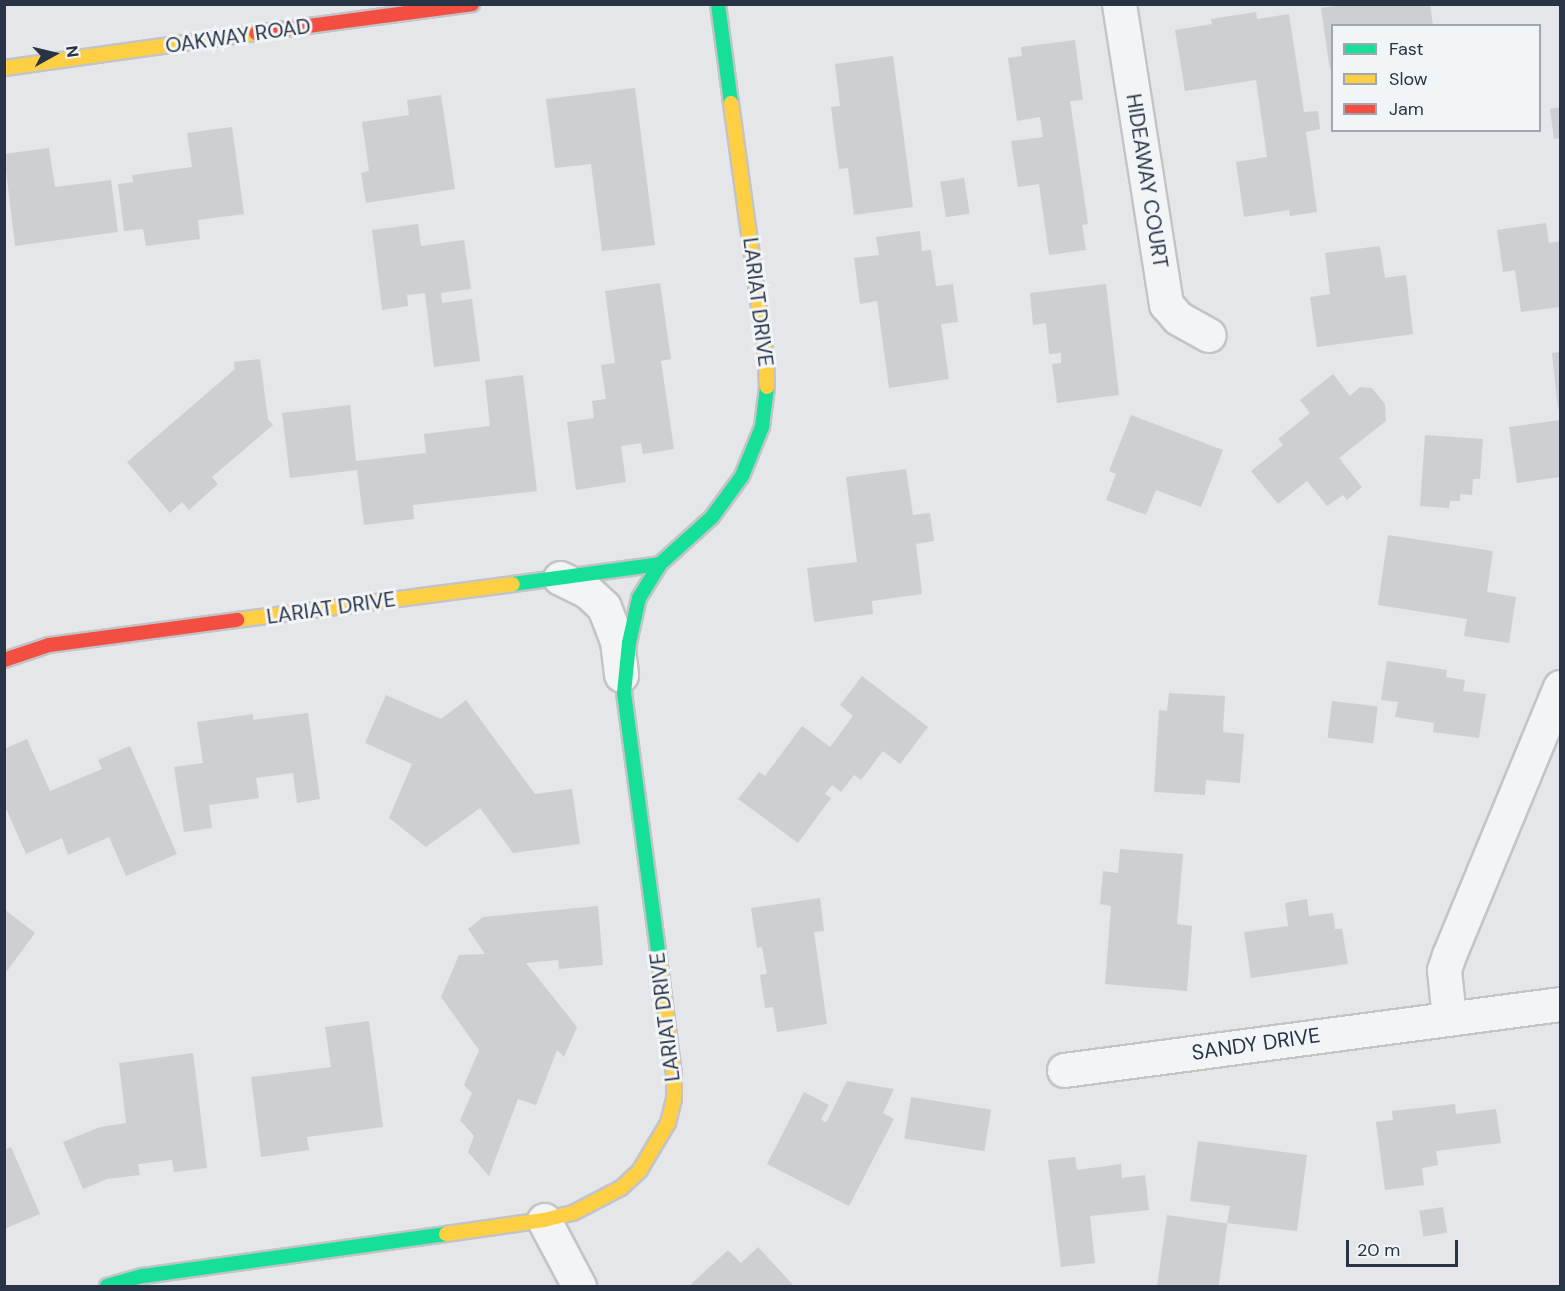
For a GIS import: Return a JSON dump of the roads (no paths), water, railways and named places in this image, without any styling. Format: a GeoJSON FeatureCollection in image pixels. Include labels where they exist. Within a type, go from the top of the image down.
{"type":"FeatureCollection","features":[{"type":"Feature","properties":{"kind":"street","name":"OAKWAY ROAD"},"geometry":{"type":"LineString","coordinates":[[4,68],[472,4]]}},
{"type":"Feature","properties":{"kind":"street","name":"LARIAT DRIVE"},"geometry":{"type":"LineString","coordinates":[[107,1287],[143,1276],[544,1220],[573,1213],[621,1188],[640,1170],[668,1122],[674,1099],[674,1075],[624,693],[632,622],[639,598],[660,564],[695,535],[729,497],[754,451],[767,398],[766,359],[718,4]]}},
{"type":"Feature","properties":{"kind":"street","name":"HIDEAWAY COURT"},"geometry":{"type":"LineString","coordinates":[[1119,4],[1166,304],[1178,318],[1209,335]]}},
{"type":"Feature","properties":{"kind":"street","name":"LARIAT DRIVE"},"geometry":{"type":"LineString","coordinates":[[4,660],[48,645],[660,564]]}},
{"type":"Feature","properties":{"kind":"street"},"geometry":{"type":"LineString","coordinates":[[560,578],[587,591],[604,607],[617,641],[624,693]]}},
{"type":"Feature","properties":{"kind":"street"},"geometry":{"type":"LineString","coordinates":[[1449,1018],[1444,970],[1449,955],[1560,687]]}},
{"type":"Feature","properties":{"kind":"street","name":"SANDY DRIVE"},"geometry":{"type":"LineString","coordinates":[[1064,1070],[1560,1004]]}},
{"type":"Feature","properties":{"kind":"street"},"geometry":{"type":"LineString","coordinates":[[544,1220],[579,1287]]}}]}
